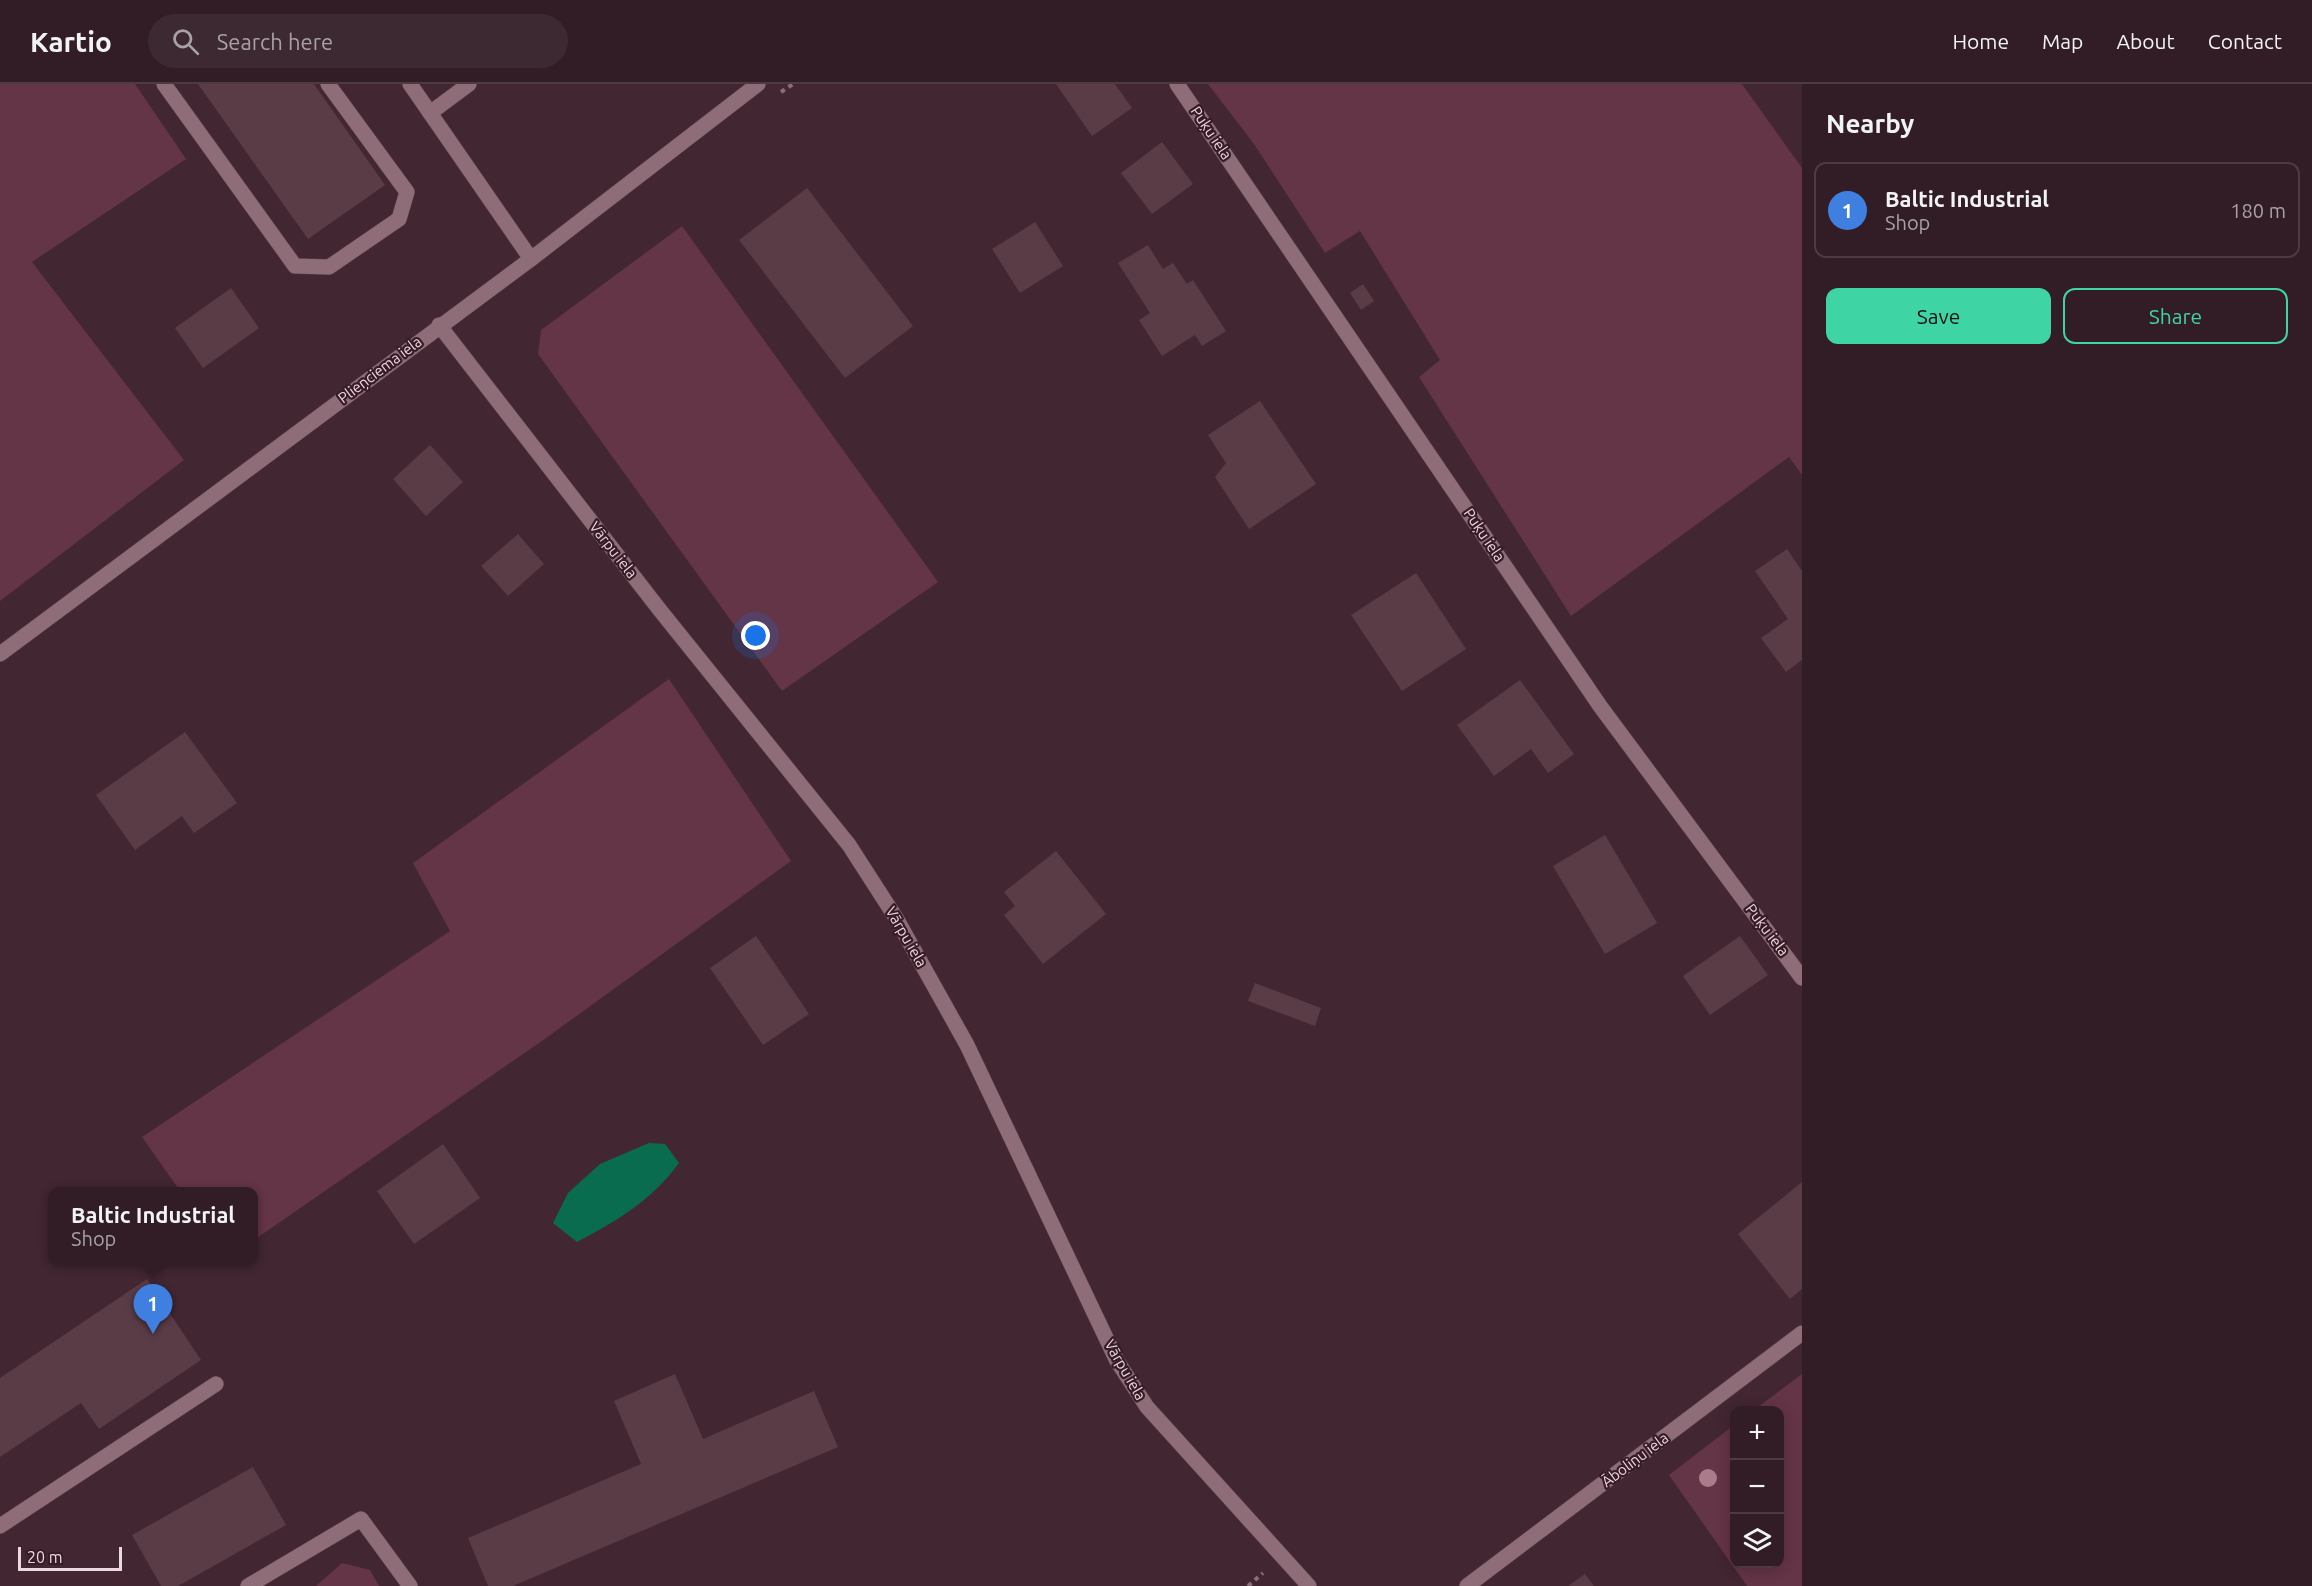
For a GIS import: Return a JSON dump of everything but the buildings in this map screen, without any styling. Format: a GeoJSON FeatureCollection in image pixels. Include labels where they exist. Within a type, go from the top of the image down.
{"type":"FeatureCollection","features":[{"type":"Feature","properties":{"kind":"street"},"geometry":{"type":"LineString","coordinates":[[164,84],[295,266],[329,267],[399,219],[407,192],[328,84]]}},
{"type":"Feature","properties":{"kind":"street"},"geometry":{"type":"LineString","coordinates":[[410,84],[531,259]]}},
{"type":"Feature","properties":{"kind":"street"},"geometry":{"type":"LineString","coordinates":[[430,113],[469,84]]}},
{"type":"Feature","properties":{"kind":"street","name":"Plieņciema iela"},"geometry":{"type":"LineString","coordinates":[[0,654],[439,325],[531,259],[758,84]]}},
{"type":"Feature","properties":{"kind":"street","name":"Puķu iela"},"geometry":{"type":"LineString","coordinates":[[1177,84],[1600,706],[1802,978]]}},
{"type":"Feature","properties":{"kind":"street","name":"Vārpu iela"},"geometry":{"type":"LineString","coordinates":[[439,325],[659,609],[849,845],[896,918],[967,1045],[1116,1360],[1147,1407],[1309,1586]]}},
{"type":"Feature","properties":{"kind":"street","name":"Āboliņu iela"},"geometry":{"type":"LineString","coordinates":[[1467,1586],[1802,1333]]}},
{"type":"Feature","properties":{"kind":"street"},"geometry":{"type":"LineString","coordinates":[[0,1526],[216,1384]]}},
{"type":"Feature","properties":{"kind":"street"},"geometry":{"type":"LineString","coordinates":[[248,1586],[360,1519],[410,1586]]}},
{"type":"Feature","properties":{"kind":"shaded area"},"geometry":{"type":"Polygon","coordinates":[[[0,84],[135,84],[186,159],[32,262],[184,460],[0,601],[0,84]]]}},
{"type":"Feature","properties":{"kind":"shaded area"},"geometry":{"type":"Polygon","coordinates":[[[1208,84],[1742,84],[1802,168],[1802,475],[1789,457],[1571,616],[1419,377],[1440,360],[1360,231],[1325,253],[1254,144],[1208,84]]]}},
{"type":"Feature","properties":{"kind":"shaded area"},"geometry":{"type":"Polygon","coordinates":[[[682,226],[938,582],[782,691],[538,354],[541,330],[682,226]]]}},
{"type":"Feature","properties":{"kind":"shaded area"},"geometry":{"type":"Polygon","coordinates":[[[669,679],[791,861],[542,1041],[258,1237],[258,1187],[177,1187],[142,1137],[450,931],[413,863],[669,679]]]}},
{"type":"Feature","properties":{"kind":"shaded area"},"geometry":{"type":"Polygon","coordinates":[[[649,1143],[665,1144],[679,1163],[645,1199],[620,1218],[577,1242],[553,1223],[568,1193],[600,1164],[649,1143]]]}},
{"type":"Feature","properties":{"kind":"shaded area"},"geometry":{"type":"Polygon","coordinates":[[[1802,1374],[1802,1586],[1747,1586],[1734,1568],[1784,1568],[1784,1406],[1759,1406],[1802,1374]]]}},
{"type":"Feature","properties":{"kind":"shaded area"},"geometry":{"type":"Polygon","coordinates":[[[1730,1428],[1730,1562],[1669,1475],[1730,1428]]]}},
{"type":"Feature","properties":{"kind":"shaded area"},"geometry":{"type":"Polygon","coordinates":[[[342,1563],[370,1570],[379,1586],[316,1586],[342,1563]]]}},
{"type":"Feature","properties":{"kind":"place","name":"Baltic Industrial"},"geometry":{"type":"Point","coordinates":[153,1334]}}]}
